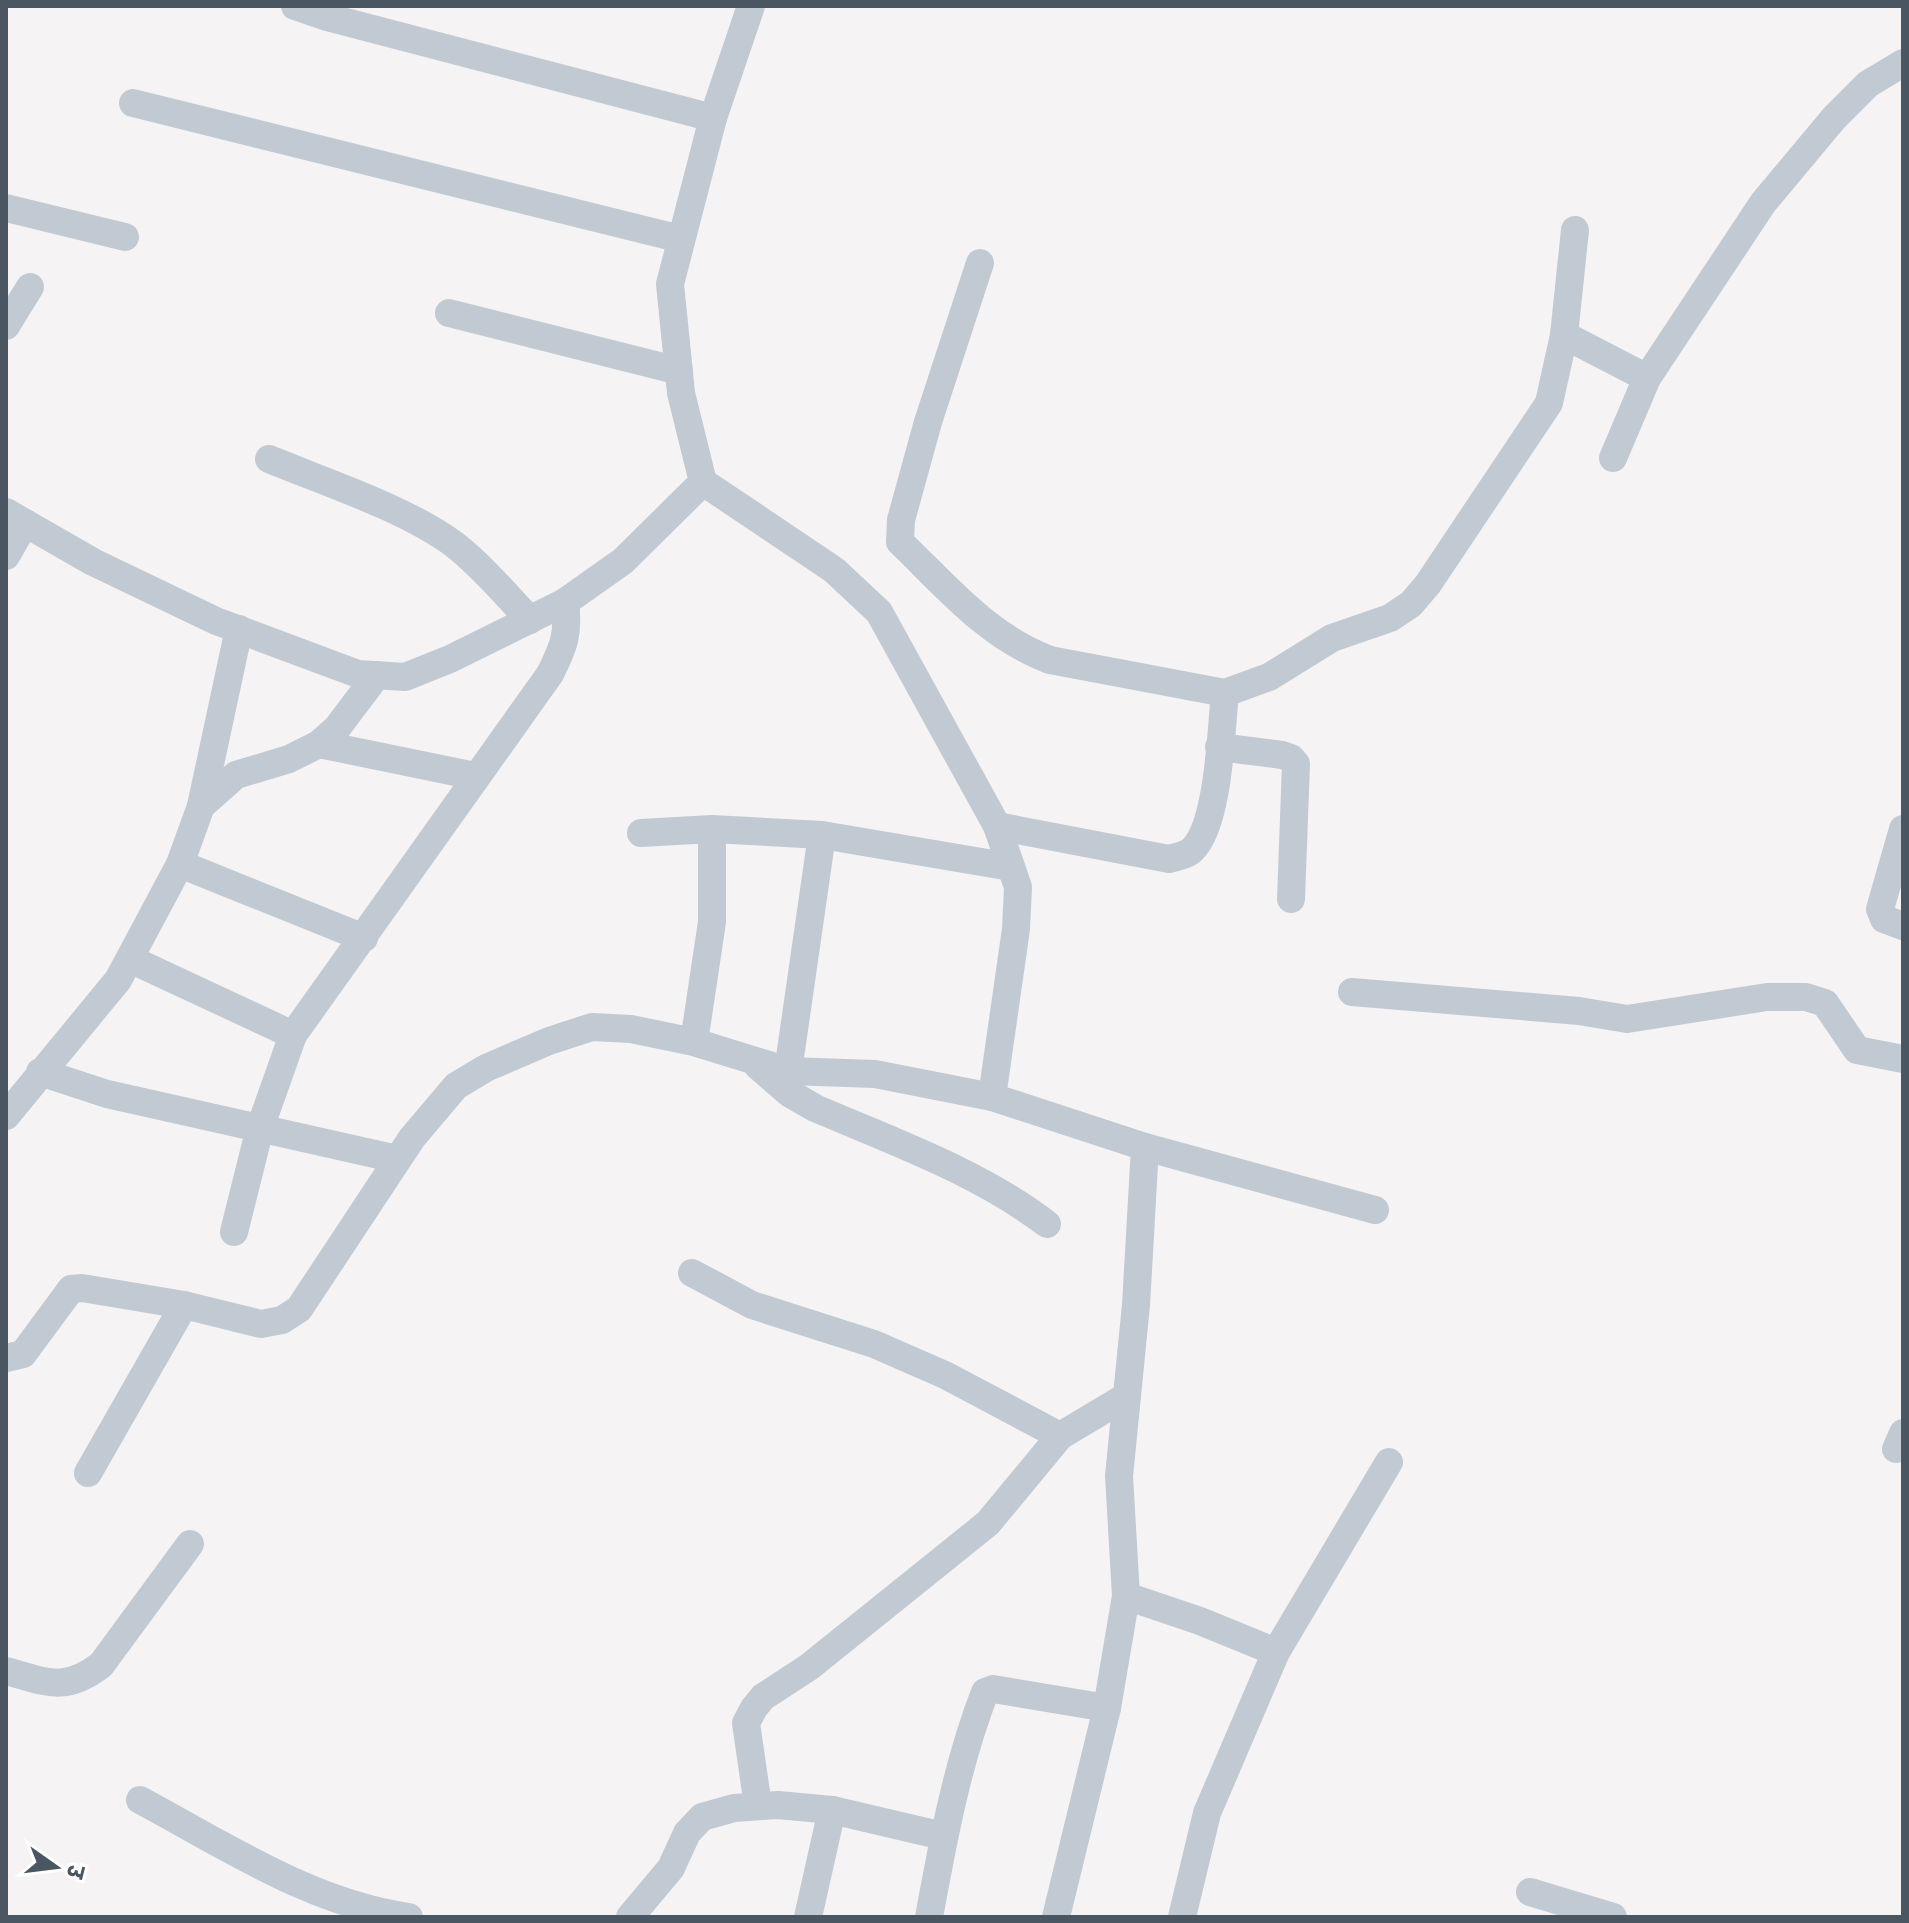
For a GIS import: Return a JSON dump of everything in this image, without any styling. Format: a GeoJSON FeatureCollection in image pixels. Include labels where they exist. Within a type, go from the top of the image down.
{"type":"FeatureCollection","features":[{"type":"Feature","properties":{"kind":"street"},"geometry":{"type":"LineString","coordinates":[[295,6],[713,118]]}},
{"type":"Feature","properties":{"kind":"street"},"geometry":{"type":"LineString","coordinates":[[751,6],[713,118],[670,284],[681,393],[703,482],[834,570],[879,612],[997,826],[1018,887],[1016,929],[992,1097]]}},
{"type":"Feature","properties":{"kind":"street"},"geometry":{"type":"LineString","coordinates":[[1613,458],[1647,378],[1763,203],[1834,118],[1868,84],[1903,63]]}},
{"type":"Feature","properties":{"kind":"street"},"geometry":{"type":"LineString","coordinates":[[133,103],[681,239]]}},
{"type":"Feature","properties":{"kind":"street"},"geometry":{"type":"LineString","coordinates":[[6,208],[125,237]]}},
{"type":"Feature","properties":{"kind":"street"},"geometry":{"type":"LineString","coordinates":[[980,263],[928,422],[901,520],[900,542],[993,630],[1023,649],[1050,660],[1225,693],[1269,677],[1332,638],[1390,618],[1411,604],[1428,584],[1549,403],[1564,335],[1575,230]]}},
{"type":"Feature","properties":{"kind":"street"},"geometry":{"type":"LineString","coordinates":[[6,326],[30,287]]}},
{"type":"Feature","properties":{"kind":"street"},"geometry":{"type":"LineString","coordinates":[[449,313],[679,371]]}},
{"type":"Feature","properties":{"kind":"street"},"geometry":{"type":"LineString","coordinates":[[1564,335],[1647,378]]}},
{"type":"Feature","properties":{"kind":"street"},"geometry":{"type":"LineString","coordinates":[[269,459],[401,515],[453,544],[479,566],[530,620]]}},
{"type":"Feature","properties":{"kind":"street"},"geometry":{"type":"LineString","coordinates":[[6,556],[15,518],[93,562],[239,629],[358,674],[405,677],[450,659],[565,602],[623,561],[703,482]]}},
{"type":"Feature","properties":{"kind":"street"},"geometry":{"type":"LineString","coordinates":[[234,1232],[260,1128],[293,1035],[557,661],[568,627],[565,602]]}},
{"type":"Feature","properties":{"kind":"street"},"geometry":{"type":"LineString","coordinates":[[6,1116],[118,980],[180,864],[201,806],[239,629]]}},
{"type":"Feature","properties":{"kind":"street"},"geometry":{"type":"LineString","coordinates":[[201,806],[236,775],[289,759],[319,744],[337,728],[377,675]]}},
{"type":"Feature","properties":{"kind":"street"},"geometry":{"type":"LineString","coordinates":[[997,826],[1169,859],[1191,851],[1202,836],[1213,808],[1225,693]]}},
{"type":"Feature","properties":{"kind":"street"},"geometry":{"type":"LineString","coordinates":[[319,744],[475,776]]}},
{"type":"Feature","properties":{"kind":"street"},"geometry":{"type":"LineString","coordinates":[[1219,747],[1282,755],[1296,764],[1291,899]]}},
{"type":"Feature","properties":{"kind":"street"},"geometry":{"type":"LineString","coordinates":[[641,833],[712,829],[822,835],[1011,867]]}},
{"type":"Feature","properties":{"kind":"street"},"geometry":{"type":"LineString","coordinates":[[694,1042],[712,922],[712,829]]}},
{"type":"Feature","properties":{"kind":"street"},"geometry":{"type":"LineString","coordinates":[[1903,829],[1880,909],[1884,919],[1903,926]]}},
{"type":"Feature","properties":{"kind":"street"},"geometry":{"type":"LineString","coordinates":[[788,1071],[822,835]]}},
{"type":"Feature","properties":{"kind":"street"},"geometry":{"type":"LineString","coordinates":[[180,864],[364,938]]}},
{"type":"Feature","properties":{"kind":"street"},"geometry":{"type":"LineString","coordinates":[[130,959],[293,1035]]}},
{"type":"Feature","properties":{"kind":"street"},"geometry":{"type":"LineString","coordinates":[[1352,992],[1579,1011],[1627,1019],[1767,997],[1806,997],[1825,1003],[1857,1050],[1903,1059]]}},
{"type":"Feature","properties":{"kind":"street"},"geometry":{"type":"LineString","coordinates":[[6,1358],[16,1358],[24,1353],[71,1289],[82,1288],[184,1305],[261,1324],[282,1320],[299,1309],[397,1159],[456,1086],[486,1068],[549,1041],[592,1027],[631,1029],[694,1042],[788,1071],[875,1074],[992,1097],[1145,1147],[1375,1210]]}},
{"type":"Feature","properties":{"kind":"street"},"geometry":{"type":"LineString","coordinates":[[752,1060],[789,1093],[815,1108],[983,1183],[1018,1202],[1047,1224]]}},
{"type":"Feature","properties":{"kind":"street"},"geometry":{"type":"LineString","coordinates":[[40,1072],[107,1094],[397,1159]]}},
{"type":"Feature","properties":{"kind":"street"},"geometry":{"type":"LineString","coordinates":[[1056,1917],[1107,1708],[1126,1596],[1119,1476],[1143,1219],[1145,1147]]}},
{"type":"Feature","properties":{"kind":"street"},"geometry":{"type":"LineString","coordinates":[[692,1273],[752,1305],[874,1344],[945,1375],[1060,1436]]}},
{"type":"Feature","properties":{"kind":"street"},"geometry":{"type":"LineString","coordinates":[[88,1473],[184,1305]]}},
{"type":"Feature","properties":{"kind":"street"},"geometry":{"type":"LineString","coordinates":[[758,1806],[746,1723],[763,1697],[809,1667],[988,1523],[1021,1487],[1060,1436],[1127,1396]]}},
{"type":"Feature","properties":{"kind":"street"},"geometry":{"type":"LineString","coordinates":[[1182,1917],[1207,1813],[1276,1652],[1389,1462]]}},
{"type":"Feature","properties":{"kind":"street"},"geometry":{"type":"LineString","coordinates":[[6,1671],[49,1682],[72,1683],[86,1677],[101,1665],[190,1544]]}},
{"type":"Feature","properties":{"kind":"street"},"geometry":{"type":"LineString","coordinates":[[1126,1596],[1200,1621],[1276,1652]]}},
{"type":"Feature","properties":{"kind":"street"},"geometry":{"type":"LineString","coordinates":[[929,1917],[943,1836],[985,1692],[993,1689],[1107,1708]]}},
{"type":"Feature","properties":{"kind":"street"},"geometry":{"type":"LineString","coordinates":[[140,1800],[317,1894],[386,1914],[409,1917]]}},
{"type":"Feature","properties":{"kind":"street"},"geometry":{"type":"LineString","coordinates":[[630,1917],[671,1868],[687,1833],[702,1817],[734,1808],[778,1805],[832,1810],[943,1836]]}},
{"type":"Feature","properties":{"kind":"street"},"geometry":{"type":"LineString","coordinates":[[808,1917],[832,1810]]}},
{"type":"Feature","properties":{"kind":"street"},"geometry":{"type":"LineString","coordinates":[[1530,1892],[1613,1917]]}}]}
